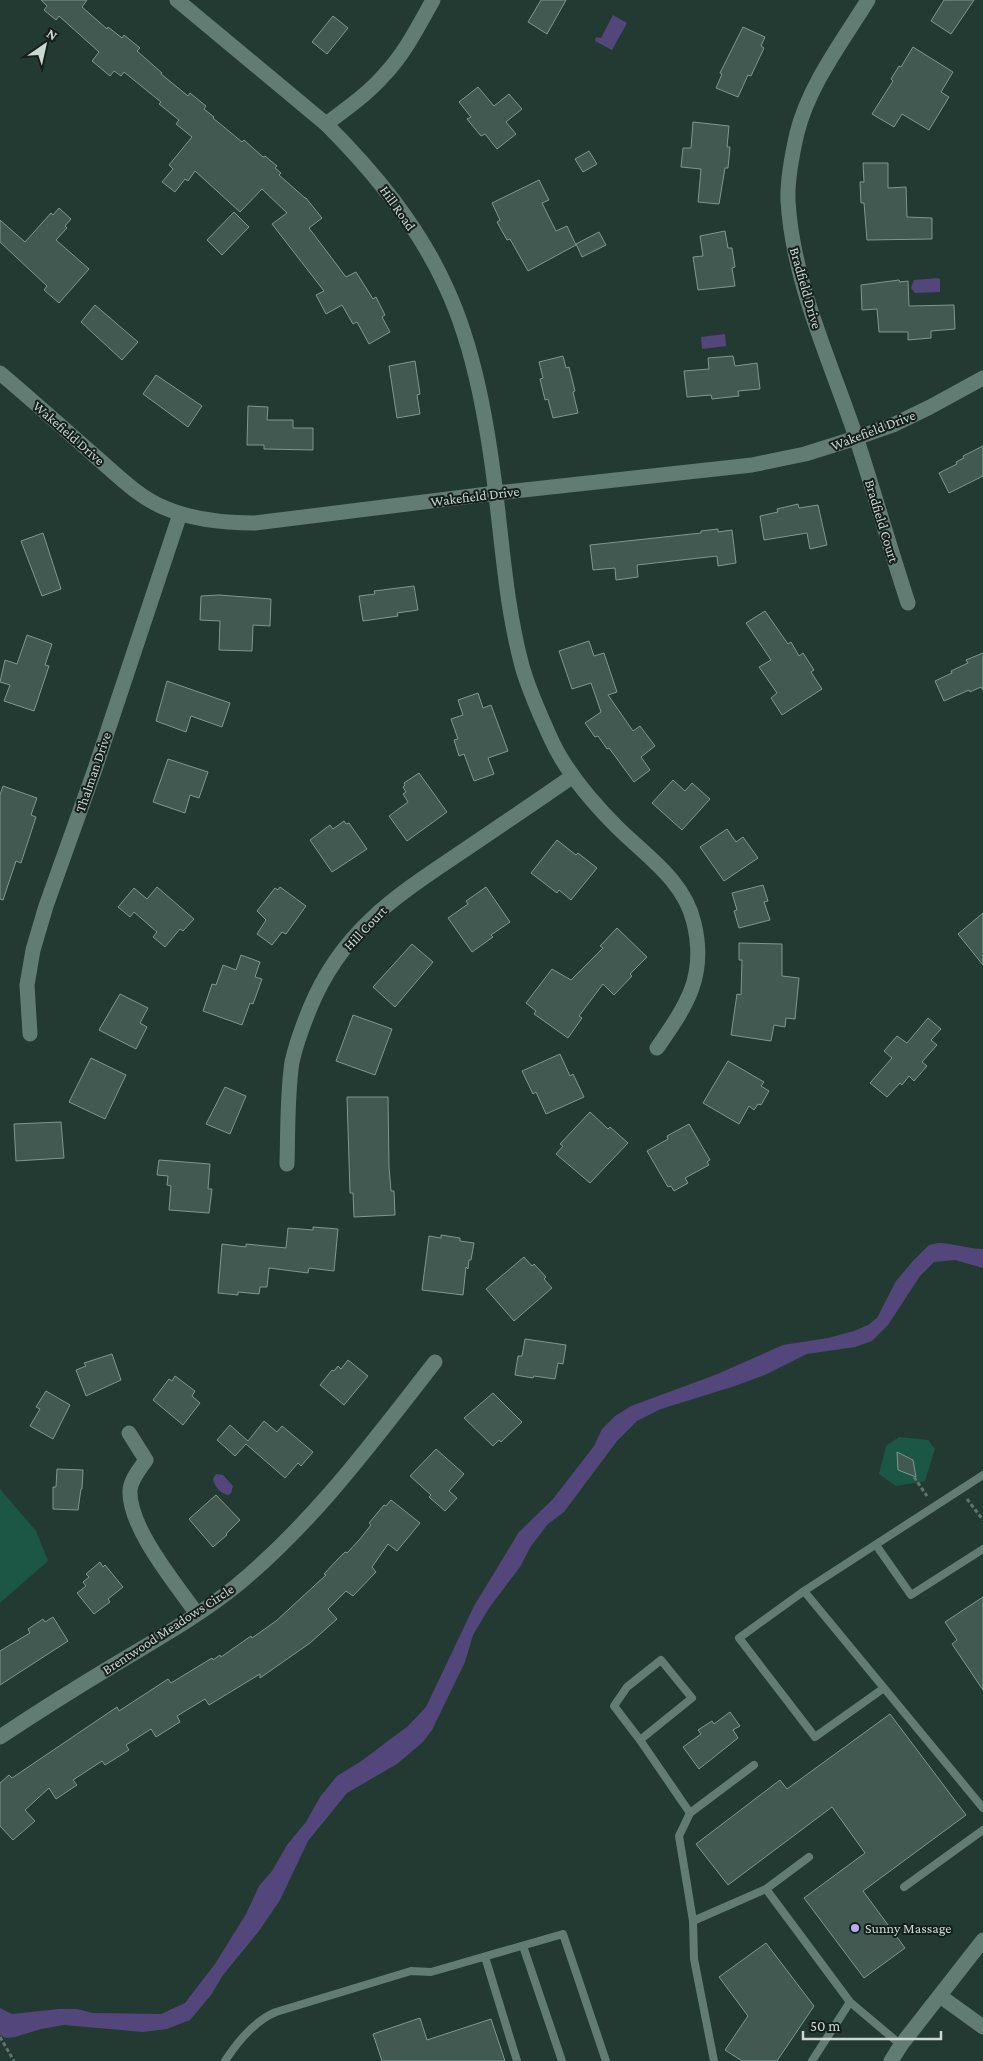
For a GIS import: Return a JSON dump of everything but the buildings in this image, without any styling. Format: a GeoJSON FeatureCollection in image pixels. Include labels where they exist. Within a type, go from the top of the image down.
{"type":"FeatureCollection","features":[{"type":"Feature","properties":{"kind":"street","name":"Hill Road"},"geometry":{"type":"LineString","coordinates":[[177,0],[326,124],[359,157],[395,202],[422,243],[447,288],[466,340],[496,493]]}},
{"type":"Feature","properties":{"kind":"street"},"geometry":{"type":"LineString","coordinates":[[326,124],[368,91],[386,73],[412,36],[433,0]]}},
{"type":"Feature","properties":{"kind":"street","name":"Bradfield Drive"},"geometry":{"type":"LineString","coordinates":[[856,438],[798,266],[790,219],[788,185],[797,133],[808,100],[868,0]]}},
{"type":"Feature","properties":{"kind":"street","name":"Wakefield Drive"},"geometry":{"type":"LineString","coordinates":[[0,372],[130,486],[152,502],[180,514],[225,522],[255,523],[496,493],[724,469],[805,454],[893,425],[983,378]]}},
{"type":"Feature","properties":{"kind":"street","name":"Bradfield Court"},"geometry":{"type":"LineString","coordinates":[[856,438],[908,603]]}},
{"type":"Feature","properties":{"kind":"street"},"geometry":{"type":"LineString","coordinates":[[496,493],[508,594],[523,669],[552,741],[573,776],[611,821],[668,875],[684,899],[693,918],[697,958],[694,985],[682,1011],[658,1048]]}},
{"type":"Feature","properties":{"kind":"street","name":"Thalman Drive"},"geometry":{"type":"LineString","coordinates":[[30,1034],[27,985],[33,950],[46,906],[98,760],[180,514]]}},
{"type":"Feature","properties":{"kind":"street","name":"Hill Court"},"geometry":{"type":"LineString","coordinates":[[287,1164],[289,1089],[292,1062],[315,997],[341,952],[363,925],[399,894],[573,776]]}},
{"type":"Feature","properties":{"kind":"street","name":"Brentwood Meadows Circle"},"geometry":{"type":"LineString","coordinates":[[0,1737],[197,1614],[258,1568],[298,1527],[372,1442],[435,1362]]}},
{"type":"Feature","properties":{"kind":"street"},"geometry":{"type":"LineString","coordinates":[[129,1433],[146,1460],[133,1480],[130,1490],[135,1517],[147,1542],[197,1614]]}},
{"type":"Feature","properties":{"kind":"street"},"geometry":{"type":"LineString","coordinates":[[891,2061],[901,2045],[983,1940]]}},
{"type":"Feature","properties":{"kind":"street"},"geometry":{"type":"LineString","coordinates":[[940,1996],[983,2027]]}},
{"type":"Feature","properties":{"kind":"lane"},"geometry":{"type":"LineString","coordinates":[[884,1688],[815,1737],[739,1638],[804,1591],[983,1475]]}},
{"type":"Feature","properties":{"kind":"lane"},"geometry":{"type":"LineString","coordinates":[[876,1545],[911,1595],[983,1548]]}},
{"type":"Feature","properties":{"kind":"lane"},"geometry":{"type":"LineString","coordinates":[[804,1591],[983,1808]]}},
{"type":"Feature","properties":{"kind":"lane"},"geometry":{"type":"LineString","coordinates":[[640,1740],[692,1698],[661,1660],[627,1687],[614,1706],[640,1740],[690,1813]]}},
{"type":"Feature","properties":{"kind":"lane"},"geometry":{"type":"LineString","coordinates":[[714,2061],[694,1959],[692,1921],[679,1836],[690,1813],[754,1765]]}},
{"type":"Feature","properties":{"kind":"lane"},"geometry":{"type":"LineString","coordinates":[[904,1887],[983,1830]]}},
{"type":"Feature","properties":{"kind":"lane"},"geometry":{"type":"LineString","coordinates":[[692,1921],[766,1889],[809,1857]]}},
{"type":"Feature","properties":{"kind":"lane"},"geometry":{"type":"LineString","coordinates":[[766,1889],[850,2002],[901,2045]]}},
{"type":"Feature","properties":{"kind":"lane"},"geometry":{"type":"LineString","coordinates":[[225,2061],[250,2029],[268,2016],[411,1972],[431,1972],[563,1934],[606,2061]]}},
{"type":"Feature","properties":{"kind":"lane"},"geometry":{"type":"LineString","coordinates":[[523,1946],[562,2061]]}},
{"type":"Feature","properties":{"kind":"lane"},"geometry":{"type":"LineString","coordinates":[[485,1957],[517,2061]]}},
{"type":"Feature","properties":{"kind":"lane"},"geometry":{"type":"LineString","coordinates":[[812,2061],[850,2002]]}},
{"type":"Feature","properties":{"kind":"path"},"geometry":{"type":"LineString","coordinates":[[914,1477],[934,1507]]}},
{"type":"Feature","properties":{"kind":"path"},"geometry":{"type":"LineString","coordinates":[[957,1492],[970,1501],[983,1520]]}},
{"type":"Feature","properties":{"kind":"path"},"geometry":{"type":"LineString","coordinates":[[0,2037],[14,2061]]}},
{"type":"Feature","properties":{"kind":"green space"},"geometry":{"type":"Polygon","coordinates":[[[899,1437],[928,1440],[935,1449],[925,1481],[896,1486],[879,1474],[886,1446],[899,1437]]]}},
{"type":"Feature","properties":{"kind":"green space"},"geometry":{"type":"Polygon","coordinates":[[[0,1489],[36,1531],[48,1561],[0,1603],[0,1489]]]}},
{"type":"Feature","properties":{"kind":"shaded area"},"geometry":{"type":"Polygon","coordinates":[[[613,15],[627,23],[612,50],[595,41],[596,37],[601,38],[613,15]]]}},
{"type":"Feature","properties":{"kind":"shaded area"},"geometry":{"type":"Polygon","coordinates":[[[940,279],[940,292],[915,293],[911,288],[914,280],[940,279]]]}},
{"type":"Feature","properties":{"kind":"shaded area"},"geometry":{"type":"Polygon","coordinates":[[[725,334],[726,346],[702,349],[701,337],[725,334]]]}},
{"type":"Feature","properties":{"kind":"shaded area"},"geometry":{"type":"Polygon","coordinates":[[[938,1243],[983,1249],[983,1268],[955,1260],[934,1262],[920,1276],[888,1325],[872,1341],[855,1347],[807,1354],[767,1374],[661,1409],[637,1421],[617,1441],[564,1512],[548,1524],[531,1546],[520,1567],[489,1608],[473,1635],[465,1662],[432,1730],[423,1742],[397,1764],[347,1793],[308,1841],[280,1900],[259,1931],[190,2020],[167,2029],[143,2032],[64,2025],[41,2029],[15,2037],[6,2038],[0,2035],[0,2008],[12,2014],[77,2009],[93,2013],[161,2014],[185,2003],[215,1964],[246,1914],[259,1886],[272,1871],[287,1845],[306,1822],[320,1797],[337,1776],[360,1762],[408,1726],[426,1707],[474,1606],[519,1532],[553,1499],[594,1446],[602,1429],[615,1416],[631,1406],[715,1375],[783,1345],[828,1338],[868,1325],[877,1318],[896,1281],[912,1262],[929,1245],[938,1243]]]}},
{"type":"Feature","properties":{"kind":"shaded area"},"geometry":{"type":"Polygon","coordinates":[[[216,1474],[223,1475],[233,1486],[231,1493],[225,1494],[216,1487],[213,1479],[216,1474]]]}},
{"type":"Feature","properties":{"kind":"place","name":"Sunny Massage"},"geometry":{"type":"Point","coordinates":[855,1928]}}]}
